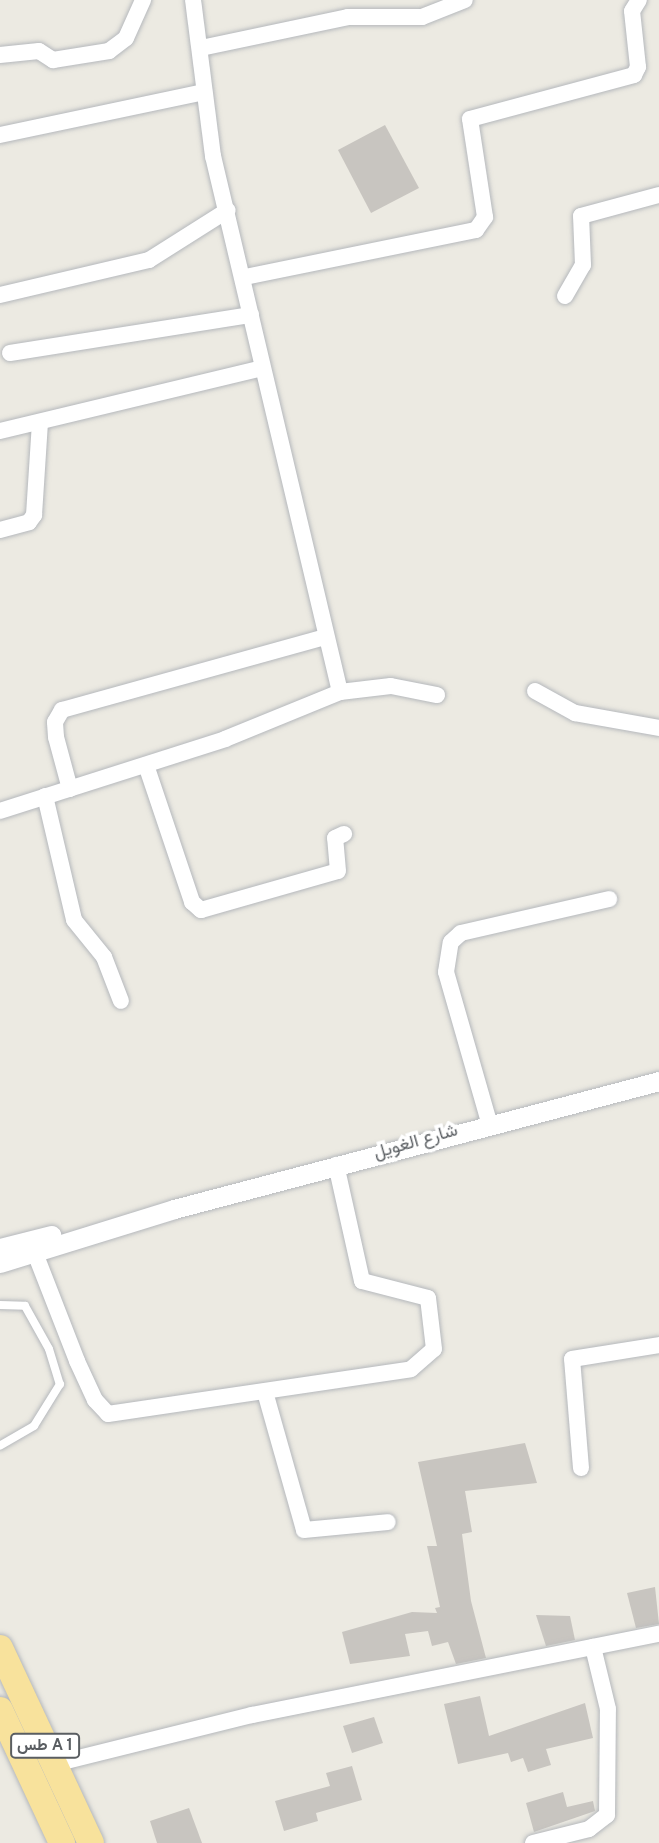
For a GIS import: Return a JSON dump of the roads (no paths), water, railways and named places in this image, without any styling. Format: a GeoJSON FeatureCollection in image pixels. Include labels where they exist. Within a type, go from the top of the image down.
{"type":"FeatureCollection","features":[{"type":"Feature","properties":{"kind":"highway","name":"طس A 1"},"geometry":{"type":"LineString","coordinates":[[0,1648],[91,1843]]}},
{"type":"Feature","properties":{"kind":"highway","name":"طس A 1"},"geometry":{"type":"LineString","coordinates":[[0,1710],[62,1843]]}},
{"type":"Feature","properties":{"kind":"street"},"geometry":{"type":"LineString","coordinates":[[0,55],[39,51],[53,60],[109,51],[126,38],[143,0]]}},
{"type":"Feature","properties":{"kind":"street"},"geometry":{"type":"LineString","coordinates":[[193,0],[213,156],[245,277],[262,368],[340,692]]}},
{"type":"Feature","properties":{"kind":"street"},"geometry":{"type":"LineString","coordinates":[[201,48],[348,17],[422,18],[465,0]]}},
{"type":"Feature","properties":{"kind":"street"},"geometry":{"type":"LineString","coordinates":[[245,277],[476,230],[485,216],[470,119],[634,75],[638,67],[632,11],[639,0]]}},
{"type":"Feature","properties":{"kind":"street"},"geometry":{"type":"LineString","coordinates":[[0,135],[204,93]]}},
{"type":"Feature","properties":{"kind":"street"},"geometry":{"type":"LineString","coordinates":[[565,296],[583,265],[581,216],[659,195]]}},
{"type":"Feature","properties":{"kind":"street"},"geometry":{"type":"LineString","coordinates":[[0,295],[149,260],[228,211]]}},
{"type":"Feature","properties":{"kind":"street"},"geometry":{"type":"LineString","coordinates":[[10,353],[251,315]]}},
{"type":"Feature","properties":{"kind":"street"},"geometry":{"type":"LineString","coordinates":[[0,431],[262,368]]}},
{"type":"Feature","properties":{"kind":"street"},"geometry":{"type":"LineString","coordinates":[[0,530],[29,522],[34,515],[40,422]]}},
{"type":"Feature","properties":{"kind":"street"},"geometry":{"type":"LineString","coordinates":[[71,789],[56,737],[55,722],[62,710],[326,636]]}},
{"type":"Feature","properties":{"kind":"street"},"geometry":{"type":"LineString","coordinates":[[0,811],[225,739],[340,692],[391,686],[437,695]]}},
{"type":"Feature","properties":{"kind":"street"},"geometry":{"type":"LineString","coordinates":[[535,691],[575,713],[659,728]]}},
{"type":"Feature","properties":{"kind":"street"},"geometry":{"type":"LineString","coordinates":[[146,765],[192,902],[201,909],[338,871],[334,839],[344,834]]}},
{"type":"Feature","properties":{"kind":"street"},"geometry":{"type":"LineString","coordinates":[[45,796],[74,920],[104,957],[121,1001]]}},
{"type":"Feature","properties":{"kind":"street"},"geometry":{"type":"LineString","coordinates":[[489,1122],[446,972],[451,942],[461,933],[609,899]]}},
{"type":"Feature","properties":{"kind":"street","name":"شارع الغويل"},"geometry":{"type":"LineString","coordinates":[[0,1264],[174,1209],[489,1122],[659,1081]]}},
{"type":"Feature","properties":{"kind":"street"},"geometry":{"type":"LineString","coordinates":[[35,1253],[77,1361],[95,1400],[108,1414],[397,1374],[426,1360],[434,1349],[425,1295],[377,1289],[362,1281],[337,1165]]}},
{"type":"Feature","properties":{"kind":"street","name":"شارع الغويل"},"geometry":{"type":"LineString","coordinates":[[0,1248],[154,1207],[174,1209]]}},
{"type":"Feature","properties":{"kind":"street"},"geometry":{"type":"LineString","coordinates":[[581,1468],[572,1359],[659,1345]]}},
{"type":"Feature","properties":{"kind":"street"},"geometry":{"type":"LineString","coordinates":[[265,1392],[304,1530],[388,1522]]}},
{"type":"Feature","properties":{"kind":"street"},"geometry":{"type":"LineString","coordinates":[[54,1764],[252,1715],[659,1634]]}},
{"type":"Feature","properties":{"kind":"street"},"geometry":{"type":"LineString","coordinates":[[533,1843],[589,1829],[607,1815],[608,1709],[593,1647]]}},
{"type":"Feature","properties":{"kind":"lane"},"geometry":{"type":"LineString","coordinates":[[0,1305],[25,1306],[49,1349],[60,1384],[34,1426],[0,1446]]}}]}
